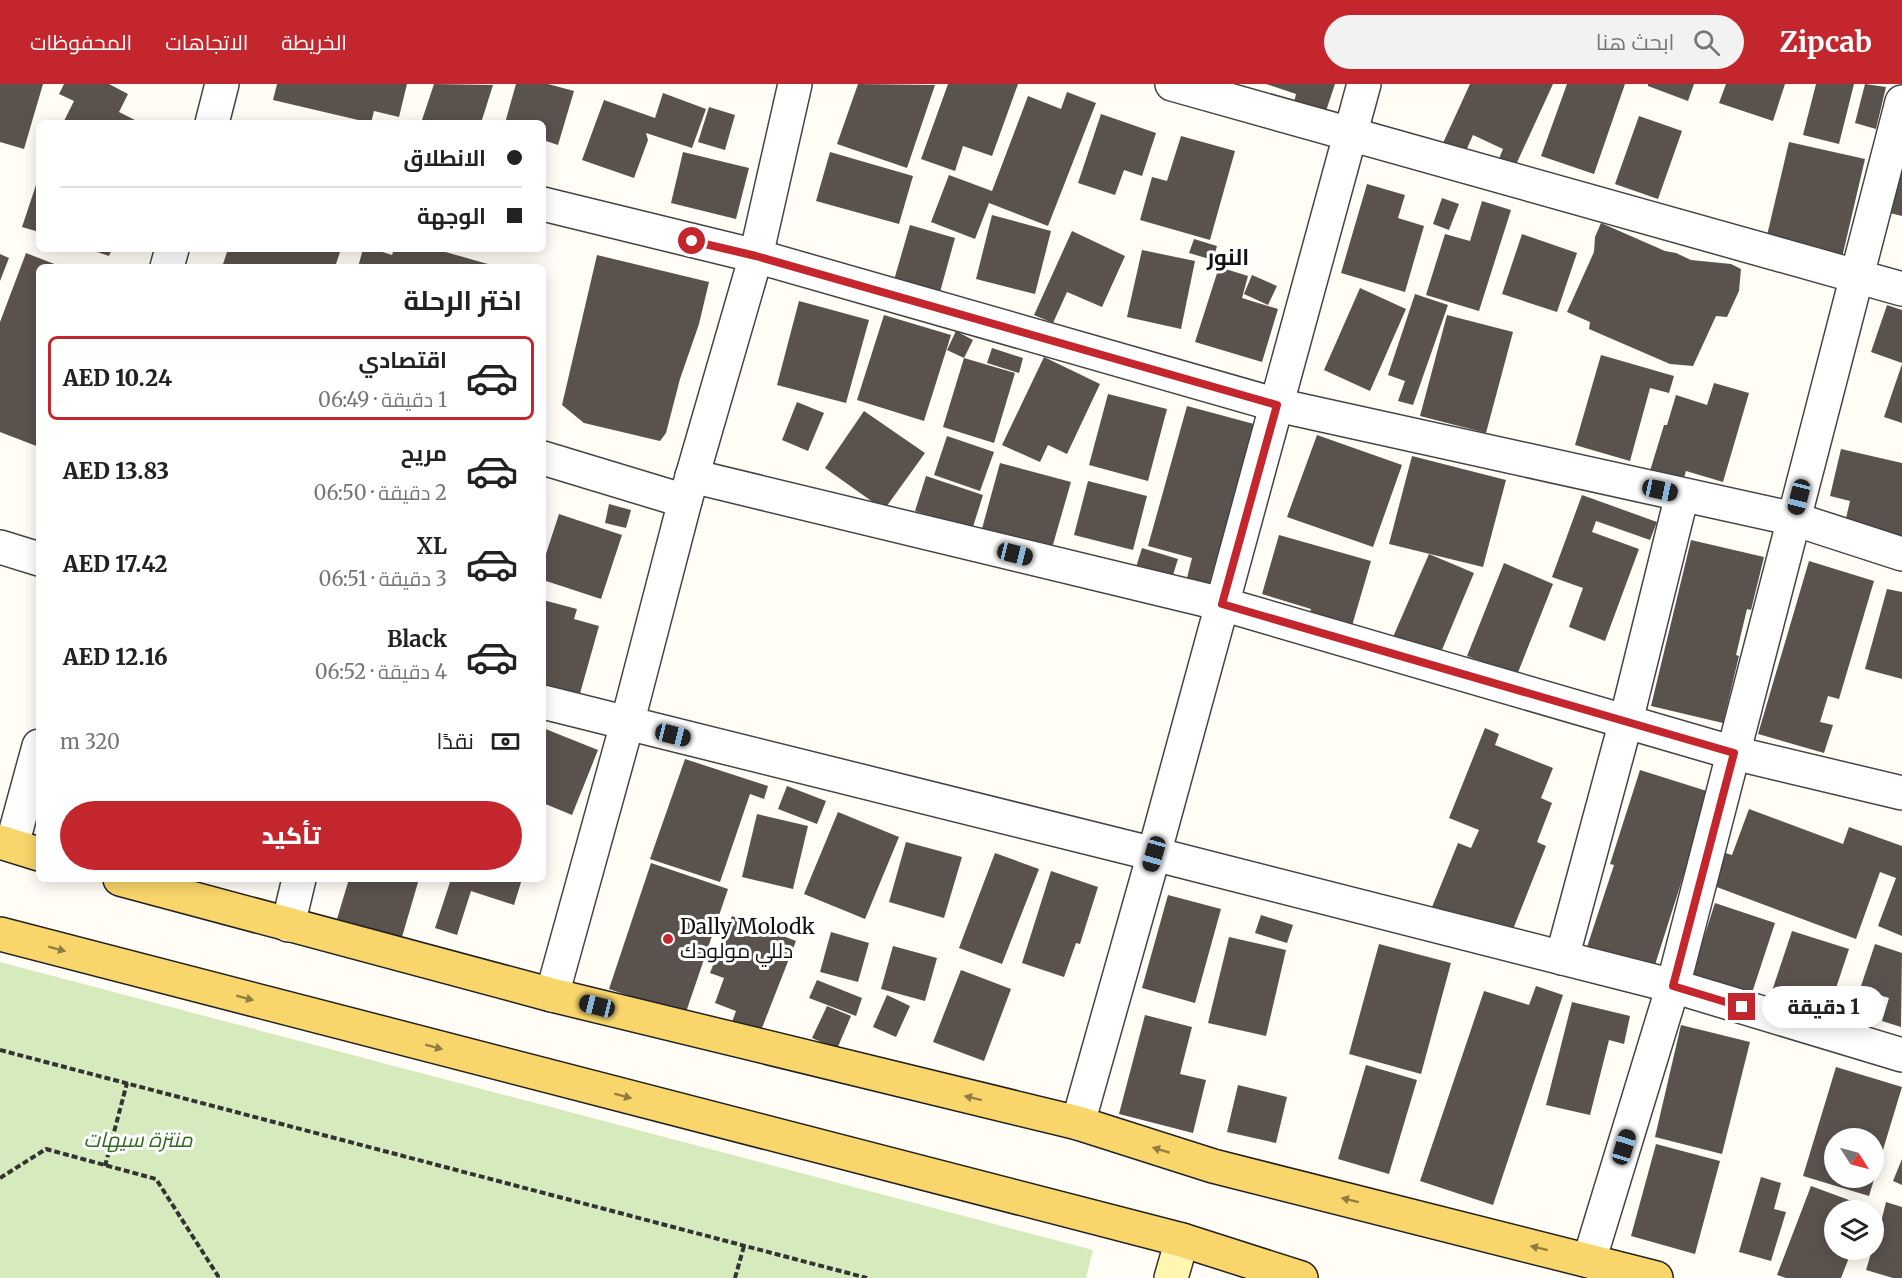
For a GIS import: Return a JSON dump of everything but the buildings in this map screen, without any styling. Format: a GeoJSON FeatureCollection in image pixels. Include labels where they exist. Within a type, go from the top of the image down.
{"type":"FeatureCollection","features":[{"type":"Feature","properties":{"kind":"main road"},"geometry":{"type":"LineString","coordinates":[[131,882],[552,995],[1078,1123],[1213,1166],[1656,1278]]}},
{"type":"Feature","properties":{"kind":"main road"},"geometry":{"type":"LineString","coordinates":[[0,934],[1182,1240],[1301,1278]]}},
{"type":"Feature","properties":{"kind":"street"},"geometry":{"type":"LineString","coordinates":[[213,120],[222,84]]}},
{"type":"Feature","properties":{"kind":"street"},"geometry":{"type":"LineString","coordinates":[[552,995],[627,724],[688,489],[756,256],[795,84]]}},
{"type":"Feature","properties":{"kind":"street"},"geometry":{"type":"LineString","coordinates":[[1172,84],[1902,289]]}},
{"type":"Feature","properties":{"kind":"street"},"geometry":{"type":"LineString","coordinates":[[1078,1123],[1154,854],[1364,84]]}},
{"type":"Feature","properties":{"kind":"street"},"geometry":{"type":"LineString","coordinates":[[1589,1261],[1673,986],[1902,102]]}},
{"type":"Feature","properties":{"kind":"street"},"geometry":{"type":"LineString","coordinates":[[546,205],[756,256],[1277,405],[1794,519],[1902,554]]}},
{"type":"Feature","properties":{"kind":"street"},"geometry":{"type":"LineString","coordinates":[[546,459],[1222,604],[1734,753],[1902,793]]}},
{"type":"Feature","properties":{"kind":"street"},"geometry":{"type":"LineString","coordinates":[[1562,958],[1626,721],[1683,495]]}},
{"type":"Feature","properties":{"kind":"street"},"geometry":{"type":"LineString","coordinates":[[0,547],[36,558]]}},
{"type":"Feature","properties":{"kind":"street"},"geometry":{"type":"LineString","coordinates":[[546,703],[1673,986],[1902,1055]]}},
{"type":"Feature","properties":{"kind":"street"},"geometry":{"type":"LineString","coordinates":[[17,847],[36,760]]}},
{"type":"Feature","properties":{"kind":"street"},"geometry":{"type":"LineString","coordinates":[[288,925],[297,882]]}},
{"type":"Feature","properties":{"kind":"street"},"geometry":{"type":"LineString","coordinates":[[1171,1278],[1182,1240]]}},
{"type":"Feature","properties":{"kind":"path"},"geometry":{"type":"LineString","coordinates":[[0,1050],[867,1278]]}},
{"type":"Feature","properties":{"kind":"path"},"geometry":{"type":"LineString","coordinates":[[105,1166],[127,1083]]}},
{"type":"Feature","properties":{"kind":"path"},"geometry":{"type":"LineString","coordinates":[[0,1179],[46,1149],[156,1179],[218,1278]]}},
{"type":"Feature","properties":{"kind":"path"},"geometry":{"type":"LineString","coordinates":[[735,1278],[744,1246]]}},
{"type":"Feature","properties":{"kind":"green space","name":"منتزة سيهات"},"geometry":{"type":"Polygon","coordinates":[[[0,962],[1093,1250],[1086,1278],[0,1278],[0,962]]]}},
{"type":"Feature","properties":{"kind":"place","name":"Dally Molodk دللي مولودك"},"geometry":{"type":"Point","coordinates":[668,939]}},
{"type":"Feature","properties":{"kind":"district","name":"النور"},"geometry":{"type":"Point","coordinates":[1228,257]}},
{"type":"Feature","properties":{"kind":"route"},"geometry":{"type":"LineString","coordinates":[[692,241],[756,256],[1277,405],[1222,604],[1734,753],[1673,986],[1742,1007]]}}]}
